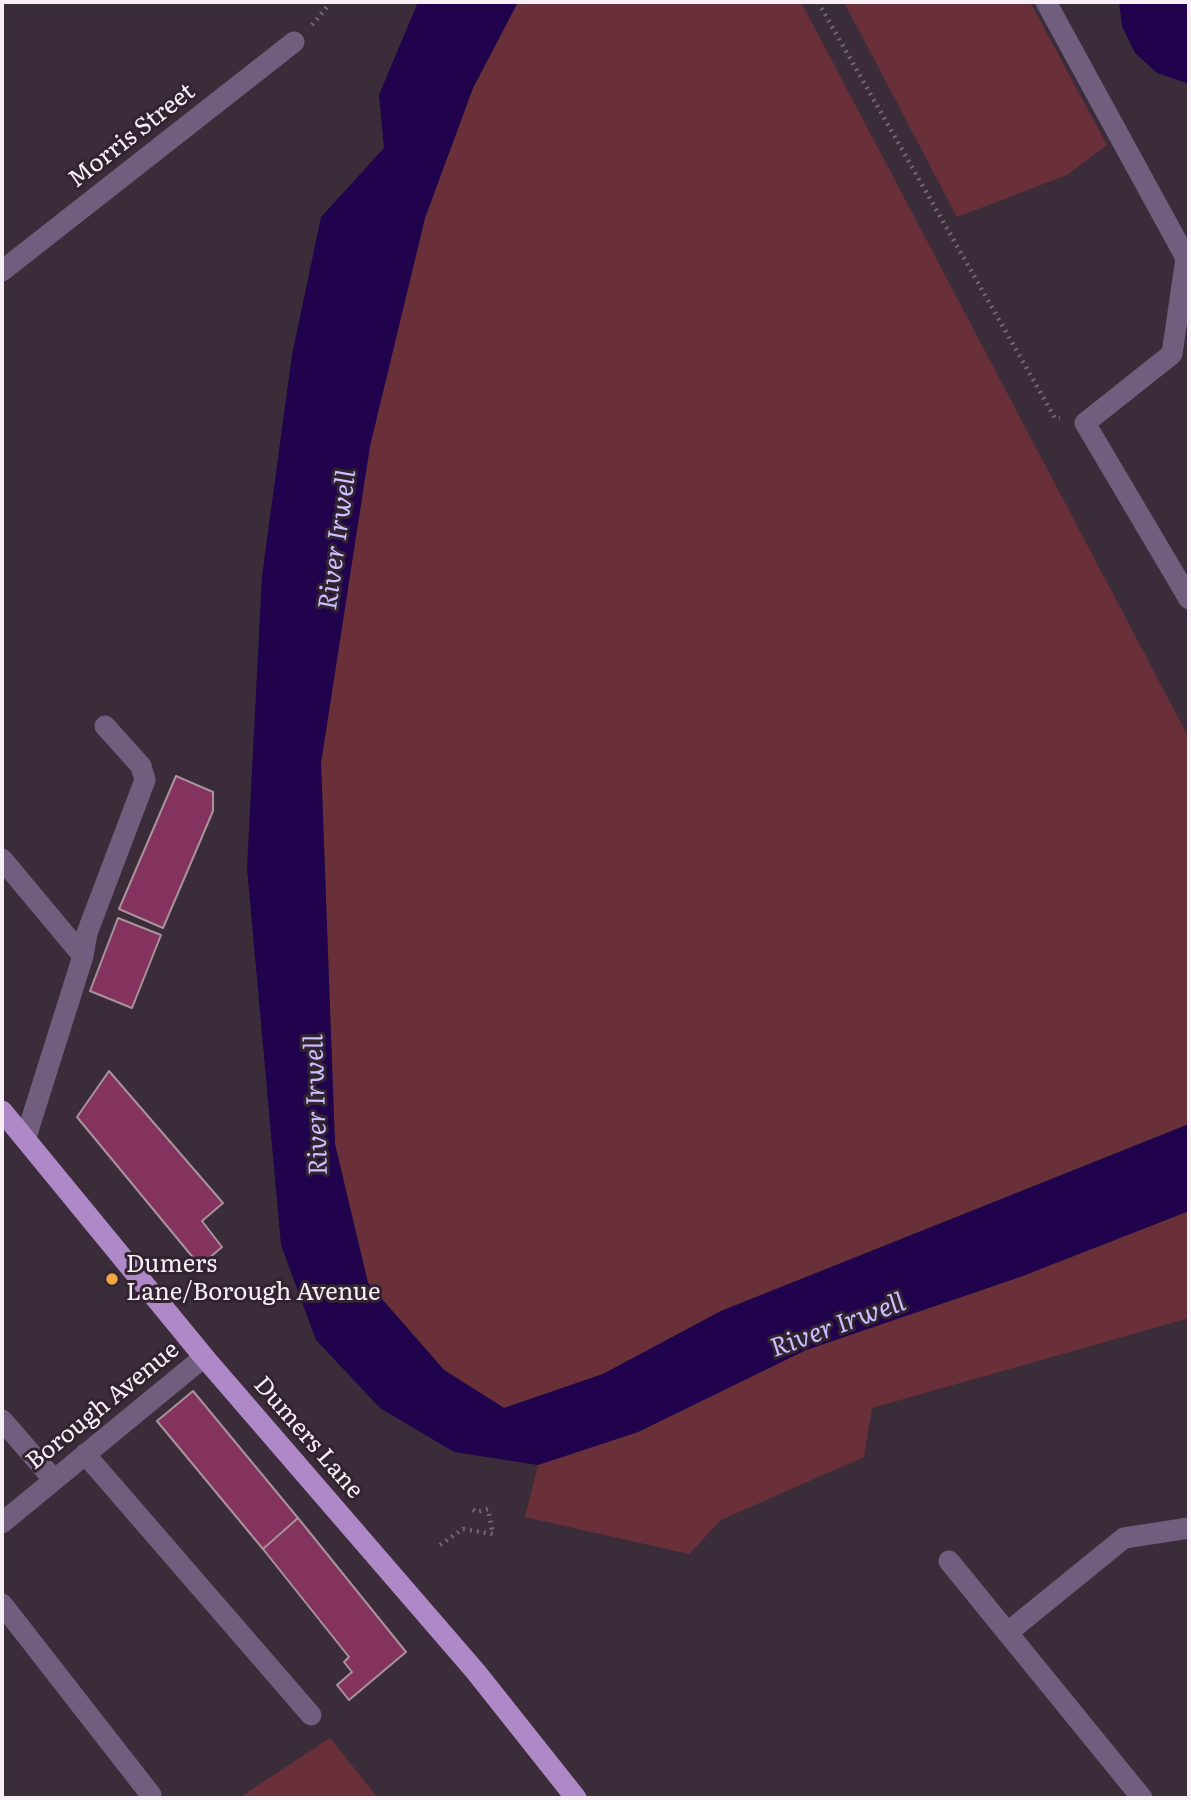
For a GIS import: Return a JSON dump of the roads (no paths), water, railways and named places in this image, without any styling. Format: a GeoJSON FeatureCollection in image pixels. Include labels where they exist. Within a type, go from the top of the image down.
{"type":"FeatureCollection","features":[{"type":"Feature","properties":{"kind":"main road","name":"Dumers Lane"},"geometry":{"type":"LineString","coordinates":[[2,1111],[204,1357],[476,1672],[576,1798]]}},
{"type":"Feature","properties":{"kind":"street"},"geometry":{"type":"LineString","coordinates":[[1046,2],[1186,258],[1183,321],[1172,355],[1085,423],[1189,599]]}},
{"type":"Feature","properties":{"kind":"street","name":"Morris Street"},"geometry":{"type":"LineString","coordinates":[[2,271],[294,42]]}},
{"type":"Feature","properties":{"kind":"street"},"geometry":{"type":"LineString","coordinates":[[26,1137],[83,956],[87,933],[145,780],[141,766],[105,726]]}},
{"type":"Feature","properties":{"kind":"street"},"geometry":{"type":"LineString","coordinates":[[2,859],[83,956]]}},
{"type":"Feature","properties":{"kind":"street","name":"Borough Avenue"},"geometry":{"type":"LineString","coordinates":[[2,1523],[204,1357]]}},
{"type":"Feature","properties":{"kind":"street"},"geometry":{"type":"LineString","coordinates":[[2,1420],[54,1480]]}},
{"type":"Feature","properties":{"kind":"street"},"geometry":{"type":"LineString","coordinates":[[85,1454],[311,1715]]}},
{"type":"Feature","properties":{"kind":"street"},"geometry":{"type":"LineString","coordinates":[[1007,1633],[1124,1538],[1189,1528]]}},
{"type":"Feature","properties":{"kind":"street"},"geometry":{"type":"LineString","coordinates":[[949,1561],[1142,1798]]}},
{"type":"Feature","properties":{"kind":"street"},"geometry":{"type":"LineString","coordinates":[[2,1604],[151,1796]]}},
{"type":"Feature","properties":{"kind":"water","name":"River Irwell"},"geometry":{"type":"Polygon","coordinates":[[[418,2],[518,2],[473,88],[425,218],[370,446],[321,763],[335,1144],[368,1283],[444,1370],[504,1408],[603,1374],[721,1311],[1189,1124],[1189,1211],[1020,1277],[806,1350],[638,1432],[538,1465],[454,1452],[380,1408],[316,1340],[281,1245],[247,868],[262,576],[292,355],[321,217],[384,148],[379,95],[418,2]]]}},
{"type":"Feature","properties":{"kind":"water"},"geometry":{"type":"Polygon","coordinates":[[[1119,2],[1189,2],[1189,84],[1157,73],[1135,53],[1122,26],[1119,2]]]}},
{"type":"Feature","properties":{"kind":"place","name":"Dumers Lane/Borough Avenue"},"geometry":{"type":"Point","coordinates":[112,1279]}}]}
